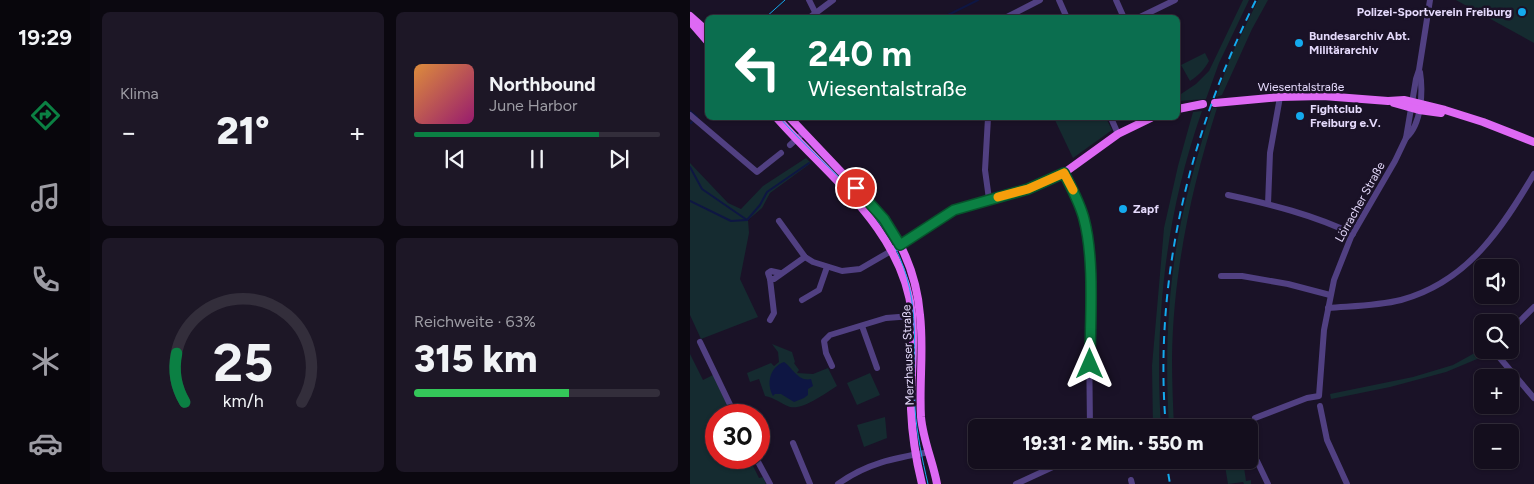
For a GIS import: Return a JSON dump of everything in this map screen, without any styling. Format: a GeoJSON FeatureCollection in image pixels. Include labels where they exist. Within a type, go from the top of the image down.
{"type":"FeatureCollection","features":[{"type":"Feature","properties":{"kind":"main road"},"geometry":{"type":"LineString","coordinates":[[690,16],[705,29]]}},
{"type":"Feature","properties":{"kind":"main road"},"geometry":{"type":"LineString","coordinates":[[690,22],[705,39]]}},
{"type":"Feature","properties":{"kind":"main road","name":"Wiesentalstraße"},"geometry":{"type":"LineString","coordinates":[[1215,103],[1280,97],[1322,96],[1388,101],[1451,113],[1483,122],[1534,142]]}},
{"type":"Feature","properties":{"kind":"main road"},"geometry":{"type":"LineString","coordinates":[[1180,109],[1203,104]]}},
{"type":"Feature","properties":{"kind":"main road","name":"Merzhauser Straße"},"geometry":{"type":"LineString","coordinates":[[778,120],[798,138],[867,215],[886,242],[896,247],[912,271],[920,315],[922,420],[937,484]]}},
{"type":"Feature","properties":{"kind":"main road","name":"Merzhauser Straße"},"geometry":{"type":"LineString","coordinates":[[792,120],[876,209],[884,219],[896,247],[906,283],[912,316],[912,417],[916,454],[922,484]]}},
{"type":"Feature","properties":{"kind":"main road"},"geometry":{"type":"LineString","coordinates":[[896,247],[954,210],[1028,189],[1064,173],[1118,134],[1147,120]]}},
{"type":"Feature","properties":{"kind":"main road"},"geometry":{"type":"LineString","coordinates":[[797,124],[798,138],[812,140]]}},
{"type":"Feature","properties":{"kind":"street"},"geometry":{"type":"LineString","coordinates":[[809,0],[815,12]]}},
{"type":"Feature","properties":{"kind":"street"},"geometry":{"type":"LineString","coordinates":[[812,15],[832,0]]}},
{"type":"Feature","properties":{"kind":"street"},"geometry":{"type":"LineString","coordinates":[[1011,15],[1040,0]]}},
{"type":"Feature","properties":{"kind":"street"},"geometry":{"type":"LineString","coordinates":[[1059,0],[1066,15]]}},
{"type":"Feature","properties":{"kind":"street"},"geometry":{"type":"LineString","coordinates":[[1116,0],[1123,15]]}},
{"type":"Feature","properties":{"kind":"street"},"geometry":{"type":"LineString","coordinates":[[1144,15],[1175,0]]}},
{"type":"Feature","properties":{"kind":"street","name":"Lörracher Straße"},"geometry":{"type":"LineString","coordinates":[[1255,418],[1308,398],[1319,396],[1324,330],[1330,295],[1337,271],[1353,234],[1406,138],[1421,78],[1419,70],[1430,0]]}},
{"type":"Feature","properties":{"kind":"street"},"geometry":{"type":"LineString","coordinates":[[1268,204],[1270,153],[1280,97]]}},
{"type":"Feature","properties":{"kind":"street"},"geometry":{"type":"LineString","coordinates":[[690,115],[757,172],[781,153]]}},
{"type":"Feature","properties":{"kind":"street"},"geometry":{"type":"LineString","coordinates":[[988,120],[985,170],[989,199]]}},
{"type":"Feature","properties":{"kind":"street"},"geometry":{"type":"LineString","coordinates":[[1112,120],[1118,134]]}},
{"type":"Feature","properties":{"kind":"street"},"geometry":{"type":"LineString","coordinates":[[790,145],[798,138]]}},
{"type":"Feature","properties":{"kind":"street"},"geometry":{"type":"LineString","coordinates":[[1064,173],[1084,218],[1088,246],[1090,419]]}},
{"type":"Feature","properties":{"kind":"street"},"geometry":{"type":"LineString","coordinates":[[1328,308],[1400,300],[1425,291],[1448,279],[1467,265],[1494,235],[1534,174]]}},
{"type":"Feature","properties":{"kind":"street"},"geometry":{"type":"LineString","coordinates":[[1228,195],[1268,204],[1353,234]]}},
{"type":"Feature","properties":{"kind":"street"},"geometry":{"type":"LineString","coordinates":[[779,221],[805,257],[813,262],[842,271],[856,271],[896,247]]}},
{"type":"Feature","properties":{"kind":"street"},"geometry":{"type":"LineString","coordinates":[[770,320],[774,313],[770,279],[774,279],[805,257]]}},
{"type":"Feature","properties":{"kind":"street"},"geometry":{"type":"LineString","coordinates":[[802,300],[819,290],[827,267]]}},
{"type":"Feature","properties":{"kind":"street"},"geometry":{"type":"LineString","coordinates":[[1221,276],[1242,276],[1288,284],[1330,295]]}},
{"type":"Feature","properties":{"kind":"street"},"geometry":{"type":"LineString","coordinates":[[1519,322],[1534,307]]}},
{"type":"Feature","properties":{"kind":"street","name":"Merzhauser Straße"},"geometry":{"type":"LineString","coordinates":[[832,366],[826,352],[824,341],[826,338],[886,318],[912,316]]}},
{"type":"Feature","properties":{"kind":"street"},"geometry":{"type":"LineString","coordinates":[[862,326],[877,368]]}},
{"type":"Feature","properties":{"kind":"street"},"geometry":{"type":"LineString","coordinates":[[700,342],[730,404]]}},
{"type":"Feature","properties":{"kind":"street"},"geometry":{"type":"LineString","coordinates":[[1501,359],[1534,398]]}},
{"type":"Feature","properties":{"kind":"street"},"geometry":{"type":"LineString","coordinates":[[1320,406],[1327,440],[1347,484]]}},
{"type":"Feature","properties":{"kind":"street"},"geometry":{"type":"LineString","coordinates":[[793,443],[810,484]]}},
{"type":"Feature","properties":{"kind":"street"},"geometry":{"type":"LineString","coordinates":[[838,484],[879,462],[929,452]]}},
{"type":"Feature","properties":{"kind":"street"},"geometry":{"type":"LineString","coordinates":[[1258,463],[1268,484]]}},
{"type":"Feature","properties":{"kind":"street"},"geometry":{"type":"LineString","coordinates":[[762,469],[770,484]]}},
{"type":"Feature","properties":{"kind":"street"},"geometry":{"type":"LineString","coordinates":[[1016,484],[1048,469]]}},
{"type":"Feature","properties":{"kind":"green space"},"geometry":{"type":"Polygon","coordinates":[[[1243,0],[1249,0],[1219,63],[1206,99],[1180,101],[1180,95],[1196,84],[1209,71],[1243,0]]]}},
{"type":"Feature","properties":{"kind":"green space"},"geometry":{"type":"Polygon","coordinates":[[[1258,0],[1268,0],[1252,29],[1222,95],[1216,97],[1231,56],[1258,0]]]}},
{"type":"Feature","properties":{"kind":"green space"},"geometry":{"type":"Polygon","coordinates":[[[1456,0],[1534,0],[1534,43],[1456,0]]]}},
{"type":"Feature","properties":{"kind":"green space"},"geometry":{"type":"Polygon","coordinates":[[[1205,53],[1209,61],[1201,72],[1190,81],[1181,65],[1205,53]]]}},
{"type":"Feature","properties":{"kind":"green space"},"geometry":{"type":"Polygon","coordinates":[[[1212,108],[1217,108],[1199,169],[1180,263],[1173,327],[1174,419],[1169,419],[1167,350],[1170,299],[1181,222],[1212,108]]]}},
{"type":"Feature","properties":{"kind":"green space"},"geometry":{"type":"Polygon","coordinates":[[[1202,111],[1179,188],[1171,228],[1161,307],[1159,347],[1161,419],[1153,419],[1152,366],[1164,228],[1193,112],[1202,111]]]}},
{"type":"Feature","properties":{"kind":"green space"},"geometry":{"type":"Polygon","coordinates":[[[1055,120],[1107,120],[1112,130],[1073,158],[1055,120]]]}},
{"type":"Feature","properties":{"kind":"green space"},"geometry":{"type":"Polygon","coordinates":[[[806,141],[866,199],[894,237],[889,240],[860,201],[803,143],[806,141]]]}},
{"type":"Feature","properties":{"kind":"green space"},"geometry":{"type":"Polygon","coordinates":[[[806,158],[811,163],[770,193],[762,208],[748,220],[749,233],[740,279],[758,317],[701,339],[690,315],[690,163],[728,203],[741,209],[763,186],[806,158]]]}},
{"type":"Feature","properties":{"kind":"green space"},"geometry":{"type":"Polygon","coordinates":[[[772,344],[792,352],[794,363],[799,370],[797,373],[813,374],[828,368],[837,386],[814,400],[795,407],[790,407],[765,396],[759,379],[750,382],[747,373],[771,363],[774,366],[779,362],[778,352],[772,344]]]}},
{"type":"Feature","properties":{"kind":"green space"},"geometry":{"type":"Polygon","coordinates":[[[1474,353],[1474,359],[1477,359],[1446,372],[1390,387],[1331,399],[1330,394],[1413,377],[1453,365],[1474,353]]]}},
{"type":"Feature","properties":{"kind":"green space"},"geometry":{"type":"Polygon","coordinates":[[[690,354],[703,380],[713,375],[727,404],[705,404],[705,469],[754,469],[759,478],[763,477],[766,484],[690,484],[690,354]]]}},
{"type":"Feature","properties":{"kind":"green space"},"geometry":{"type":"Polygon","coordinates":[[[870,373],[880,395],[857,405],[847,383],[870,373]]]}},
{"type":"Feature","properties":{"kind":"green space"},"geometry":{"type":"Polygon","coordinates":[[[885,417],[887,438],[864,447],[857,425],[885,417]]]}},
{"type":"Feature","properties":{"kind":"green space"},"geometry":{"type":"Polygon","coordinates":[[[1226,469],[1244,469],[1246,481],[1251,480],[1251,484],[1244,484],[1243,482],[1228,484],[1226,469]]]}},
{"type":"Feature","properties":{"kind":"shaded area"},"geometry":{"type":"Polygon","coordinates":[[[784,362],[799,377],[811,379],[813,386],[808,389],[808,395],[794,402],[781,394],[773,396],[771,391],[771,376],[775,368],[784,362]]]}},
{"type":"Feature","properties":{"kind":"waterway"},"geometry":{"type":"LineString","coordinates":[[948,15],[978,0]]}},
{"type":"Feature","properties":{"kind":"waterway"},"geometry":{"type":"LineString","coordinates":[[690,111],[697,117]]}},
{"type":"Feature","properties":{"kind":"waterway"},"geometry":{"type":"LineString","coordinates":[[690,201],[731,221],[747,220],[760,205],[767,192],[809,163]]}},
{"type":"Feature","properties":{"kind":"waterway"},"geometry":{"type":"LineString","coordinates":[[690,167],[702,189],[747,220]]}},
{"type":"Feature","properties":{"kind":"tram line"},"geometry":{"type":"LineString","coordinates":[[768,15],[785,0]]}},
{"type":"Feature","properties":{"kind":"tram line"},"geometry":{"type":"LineString","coordinates":[[782,120],[877,219],[888,235],[899,257],[912,299],[915,342],[915,409],[928,484]]}},
{"type":"Feature","properties":{"kind":"railway"},"geometry":{"type":"LineString","coordinates":[[1166,419],[1163,373],[1165,317],[1171,262],[1181,208],[1195,154],[1212,102],[1256,0]]}},
{"type":"Feature","properties":{"kind":"railway"},"geometry":{"type":"LineString","coordinates":[[1168,469],[1170,484]]}},
{"type":"Feature","properties":{"kind":"slow traffic"},"geometry":{"type":"LineString","coordinates":[[998,197],[1028,189],[1064,173],[1073,190]]}},
{"type":"Feature","properties":{"kind":"place","name":"Polizei-Sportverein Freiburg"},"geometry":{"type":"Point","coordinates":[1522,12]}},
{"type":"Feature","properties":{"kind":"place","name":"Bundesarchiv Abt. Militärarchiv"},"geometry":{"type":"Point","coordinates":[1299,43]}},
{"type":"Feature","properties":{"kind":"place","name":"Fightclub Freiburg e.V."},"geometry":{"type":"Point","coordinates":[1300,116]}},
{"type":"Feature","properties":{"kind":"place","name":"Zapf"},"geometry":{"type":"Point","coordinates":[1123,209]}},
{"type":"Feature","properties":{"kind":"route"},"geometry":{"type":"LineString","coordinates":[[856,188],[884,219],[900,245],[954,210],[1028,189],[1064,173],[1084,218],[1088,246],[1090,364]]}}]}
